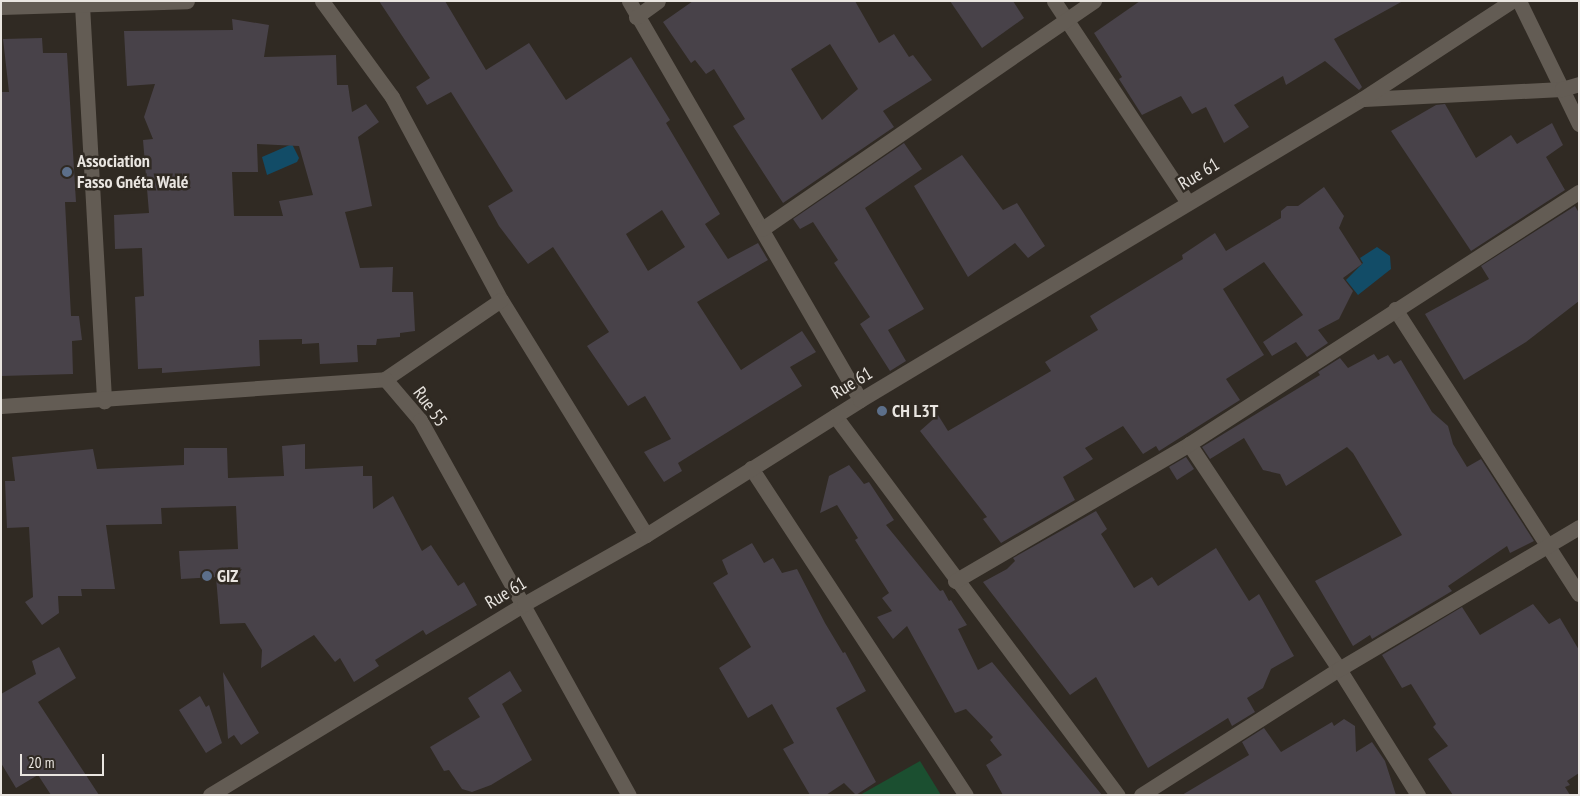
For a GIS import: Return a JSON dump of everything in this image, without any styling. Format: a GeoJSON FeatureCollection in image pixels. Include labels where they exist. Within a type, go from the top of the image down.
{"type":"FeatureCollection","features":[{"type":"Feature","properties":{"kind":"street"},"geometry":{"type":"LineString","coordinates":[[1,7],[187,1]]}},
{"type":"Feature","properties":{"kind":"street"},"geometry":{"type":"LineString","coordinates":[[322,1],[392,97],[502,300],[646,535]]}},
{"type":"Feature","properties":{"kind":"street"},"geometry":{"type":"LineString","coordinates":[[629,1],[860,400]]}},
{"type":"Feature","properties":{"kind":"street"},"geometry":{"type":"LineString","coordinates":[[636,16],[658,1]]}},
{"type":"Feature","properties":{"kind":"street"},"geometry":{"type":"LineString","coordinates":[[1054,1],[1188,203]]}},
{"type":"Feature","properties":{"kind":"street"},"geometry":{"type":"LineString","coordinates":[[762,229],[1065,19],[1094,1]]}},
{"type":"Feature","properties":{"kind":"street","name":"Rue 61"},"geometry":{"type":"LineString","coordinates":[[210,795],[230,789],[524,604],[646,535],[860,400],[1362,99],[1491,7],[1512,1]]}},
{"type":"Feature","properties":{"kind":"street"},"geometry":{"type":"LineString","coordinates":[[1519,1],[1579,124]]}},
{"type":"Feature","properties":{"kind":"street"},"geometry":{"type":"LineString","coordinates":[[82,5],[104,401]]}},
{"type":"Feature","properties":{"kind":"street"},"geometry":{"type":"LineString","coordinates":[[1362,99],[1562,89],[1579,84]]}},
{"type":"Feature","properties":{"kind":"street"},"geometry":{"type":"LineString","coordinates":[[955,581],[1189,444],[1395,309],[1579,192]]}},
{"type":"Feature","properties":{"kind":"street"},"geometry":{"type":"LineString","coordinates":[[1,406],[104,401],[385,379],[502,300]]}},
{"type":"Feature","properties":{"kind":"street"},"geometry":{"type":"LineString","coordinates":[[1395,309],[1550,546],[1579,594]]}},
{"type":"Feature","properties":{"kind":"street","name":"Rue 55"},"geometry":{"type":"LineString","coordinates":[[385,379],[420,420],[629,795]]}},
{"type":"Feature","properties":{"kind":"street"},"geometry":{"type":"LineString","coordinates":[[835,416],[955,581],[1118,795]]}},
{"type":"Feature","properties":{"kind":"street"},"geometry":{"type":"LineString","coordinates":[[1189,444],[1339,669],[1418,795]]}},
{"type":"Feature","properties":{"kind":"street"},"geometry":{"type":"LineString","coordinates":[[751,468],[966,795]]}},
{"type":"Feature","properties":{"kind":"street"},"geometry":{"type":"LineString","coordinates":[[1141,795],[1339,669],[1550,546],[1579,527]]}},
{"type":"Feature","properties":{"kind":"green space"},"geometry":{"type":"Polygon","coordinates":[[[920,761],[941,795],[860,795],[920,761]]]}},
{"type":"Feature","properties":{"kind":"water"},"geometry":{"type":"Polygon","coordinates":[[[292,144],[299,158],[297,162],[267,175],[262,157],[292,144]]]}},
{"type":"Feature","properties":{"kind":"water"},"geometry":{"type":"Polygon","coordinates":[[[1377,247],[1390,256],[1391,269],[1358,295],[1346,280],[1363,263],[1360,258],[1377,247]]]}},
{"type":"Feature","properties":{"kind":"building"},"geometry":{"type":"Polygon","coordinates":[[[379,1],[445,1],[486,70],[529,43],[566,100],[631,57],[670,120],[666,123],[720,214],[705,224],[728,259],[758,243],[768,260],[697,302],[741,370],[802,331],[816,352],[790,367],[802,386],[678,463],[682,471],[664,482],[644,452],[671,439],[645,396],[628,406],[587,346],[609,332],[553,247],[528,264],[499,226],[488,206],[513,191],[451,92],[427,105],[416,87],[430,78],[379,1]],[[662,210],[626,234],[648,271],[685,247],[662,210]]]}},
{"type":"Feature","properties":{"kind":"building"},"geometry":{"type":"Polygon","coordinates":[[[693,1],[855,1],[879,43],[894,34],[909,57],[913,55],[932,80],[883,111],[894,127],[783,203],[733,126],[745,119],[714,69],[706,74],[695,60],[691,63],[663,22],[693,1]],[[830,44],[791,69],[822,120],[858,89],[830,44]]]}},
{"type":"Feature","properties":{"kind":"building"},"geometry":{"type":"Polygon","coordinates":[[[950,1],[1013,1],[1024,18],[982,48],[950,1]]]}},
{"type":"Feature","properties":{"kind":"building"},"geometry":{"type":"Polygon","coordinates":[[[1140,1],[1403,1],[1334,39],[1362,87],[1359,90],[1325,61],[1286,85],[1283,76],[1234,105],[1249,127],[1224,143],[1206,107],[1192,114],[1181,96],[1142,115],[1119,79],[1122,77],[1094,33],[1140,1]]]}},
{"type":"Feature","properties":{"kind":"building"},"geometry":{"type":"Polygon","coordinates":[[[232,19],[269,25],[264,57],[336,55],[337,85],[348,85],[352,112],[366,104],[379,122],[358,137],[372,206],[345,212],[360,268],[393,267],[392,292],[413,292],[415,331],[400,333],[400,337],[377,339],[376,345],[357,345],[358,362],[320,364],[319,343],[302,344],[302,339],[259,340],[260,366],[162,373],[162,368],[138,369],[135,297],[144,296],[142,248],[115,249],[114,215],[149,213],[143,140],[153,139],[144,117],[155,84],[127,86],[124,31],[233,30],[232,19]],[[257,144],[258,172],[232,172],[234,216],[283,216],[279,201],[313,195],[299,146],[257,144]]]}},
{"type":"Feature","properties":{"kind":"building"},"geometry":{"type":"Polygon","coordinates":[[[42,38],[43,53],[67,53],[76,202],[65,202],[71,316],[79,316],[82,340],[72,341],[73,374],[1,376],[1,92],[9,92],[3,39],[42,38]]]}},
{"type":"Feature","properties":{"kind":"building"},"geometry":{"type":"Polygon","coordinates":[[[1445,104],[1476,158],[1511,135],[1517,144],[1552,123],[1563,145],[1546,157],[1565,190],[1471,251],[1391,131],[1436,105],[1445,104]]]}},
{"type":"Feature","properties":{"kind":"building"},"geometry":{"type":"Polygon","coordinates":[[[904,143],[922,169],[865,208],[924,309],[888,330],[906,361],[890,371],[860,324],[870,317],[834,263],[838,260],[813,222],[800,229],[793,219],[904,143]]]}},
{"type":"Feature","properties":{"kind":"building"},"geometry":{"type":"Polygon","coordinates":[[[962,155],[1003,210],[1017,203],[1045,246],[1028,258],[1015,243],[968,277],[914,186],[962,155]]]}},
{"type":"Feature","properties":{"kind":"building"},"geometry":{"type":"Polygon","coordinates":[[[1324,187],[1344,216],[1339,228],[1362,264],[1343,278],[1353,291],[1339,319],[1318,330],[1328,343],[1307,357],[1296,342],[1272,356],[1263,342],[1303,315],[1264,262],[1223,289],[1264,355],[1226,379],[1240,400],[1159,451],[1156,446],[1143,454],[1123,426],[1085,448],[1093,459],[1063,477],[1075,500],[1001,543],[983,519],[987,517],[920,431],[938,415],[948,431],[1051,371],[1045,362],[1098,330],[1090,316],[1183,259],[1182,255],[1215,233],[1226,251],[1281,218],[1281,211],[1287,206],[1298,206],[1324,187]]]}},
{"type":"Feature","properties":{"kind":"building"},"geometry":{"type":"Polygon","coordinates":[[[1575,206],[1579,213],[1579,301],[1526,342],[1464,380],[1425,314],[1489,279],[1481,266],[1575,206]]]}},
{"type":"Feature","properties":{"kind":"building"},"geometry":{"type":"Polygon","coordinates":[[[1374,354],[1378,360],[1388,355],[1394,364],[1401,360],[1432,412],[1448,426],[1453,444],[1467,467],[1481,459],[1534,541],[1510,553],[1507,546],[1448,586],[1452,591],[1372,639],[1370,635],[1353,646],[1315,581],[1402,535],[1353,453],[1347,447],[1286,486],[1280,474],[1263,470],[1244,438],[1210,459],[1202,447],[1320,375],[1318,372],[1340,358],[1348,368],[1374,354]]]}},
{"type":"Feature","properties":{"kind":"building"},"geometry":{"type":"Polygon","coordinates":[[[305,444],[305,469],[363,466],[363,476],[372,476],[373,509],[393,496],[422,551],[431,545],[458,586],[464,582],[477,605],[426,635],[423,630],[375,660],[379,666],[354,682],[340,658],[335,662],[314,635],[261,668],[262,650],[245,623],[220,624],[216,577],[181,579],[179,551],[238,549],[236,506],[161,508],[162,524],[106,525],[115,589],[81,589],[82,596],[58,596],[59,613],[42,625],[25,602],[33,597],[29,527],[7,528],[5,481],[15,481],[12,457],[93,449],[97,469],[184,465],[184,448],[227,448],[228,478],[284,476],[282,446],[305,444]]]}},
{"type":"Feature","properties":{"kind":"building"},"geometry":{"type":"Polygon","coordinates":[[[1186,457],[1194,469],[1177,480],[1169,467],[1186,457]]]}},
{"type":"Feature","properties":{"kind":"building"},"geometry":{"type":"Polygon","coordinates":[[[849,465],[864,484],[869,482],[894,520],[886,525],[940,591],[943,590],[967,625],[958,629],[978,670],[992,662],[1102,795],[1003,795],[986,765],[1002,755],[990,740],[993,737],[966,709],[955,713],[907,626],[893,639],[877,617],[892,611],[882,598],[889,593],[855,540],[858,538],[837,505],[820,513],[829,476],[849,465]]]}},
{"type":"Feature","properties":{"kind":"building"},"geometry":{"type":"Polygon","coordinates":[[[1096,511],[1107,529],[1101,534],[1134,588],[1152,577],[1158,586],[1216,548],[1249,601],[1259,594],[1294,656],[1271,669],[1263,688],[1247,698],[1255,712],[1232,726],[1228,718],[1148,768],[1096,677],[1070,695],[983,582],[1007,569],[1015,561],[1013,558],[1096,511]]]}},
{"type":"Feature","properties":{"kind":"building"},"geometry":{"type":"Polygon","coordinates":[[[752,543],[764,563],[773,558],[782,573],[797,569],[825,623],[843,653],[845,652],[866,691],[836,708],[876,782],[856,795],[844,783],[826,795],[810,795],[783,749],[794,743],[772,704],[748,718],[719,668],[751,647],[713,583],[728,574],[722,560],[752,543]]]}},
{"type":"Feature","properties":{"kind":"building"},"geometry":{"type":"Polygon","coordinates":[[[1533,604],[1549,624],[1560,618],[1579,650],[1579,773],[1567,781],[1570,785],[1565,787],[1570,795],[1453,795],[1428,759],[1448,746],[1433,727],[1436,724],[1411,684],[1402,688],[1382,655],[1462,607],[1480,635],[1533,604]]]}},
{"type":"Feature","properties":{"kind":"building"},"geometry":{"type":"Polygon","coordinates":[[[59,647],[76,678],[38,702],[99,795],[51,795],[38,775],[16,788],[1,763],[1,694],[36,674],[32,661],[59,647]]]}},
{"type":"Feature","properties":{"kind":"building"},"geometry":{"type":"Polygon","coordinates":[[[510,671],[522,691],[502,704],[532,760],[491,785],[472,792],[462,789],[449,770],[444,771],[430,747],[480,717],[468,698],[510,671]]]}},
{"type":"Feature","properties":{"kind":"building"},"geometry":{"type":"Polygon","coordinates":[[[223,672],[259,733],[241,745],[234,735],[228,739],[223,672]]]}},
{"type":"Feature","properties":{"kind":"building"},"geometry":{"type":"Polygon","coordinates":[[[200,696],[206,707],[209,705],[222,743],[206,753],[179,710],[200,696]]]}},
{"type":"Feature","properties":{"kind":"building"},"geometry":{"type":"Polygon","coordinates":[[[1344,719],[1355,726],[1356,752],[1372,742],[1385,761],[1396,795],[1182,795],[1249,755],[1242,742],[1264,728],[1281,752],[1332,722],[1334,726],[1344,719]]]}},
{"type":"Feature","properties":{"kind":"place","name":"Association Fasso Gnéta Walé"},"geometry":{"type":"Point","coordinates":[67,172]}},
{"type":"Feature","properties":{"kind":"place","name":"CH L3T"},"geometry":{"type":"Point","coordinates":[882,411]}},
{"type":"Feature","properties":{"kind":"place","name":"GIZ"},"geometry":{"type":"Point","coordinates":[207,576]}}]}
